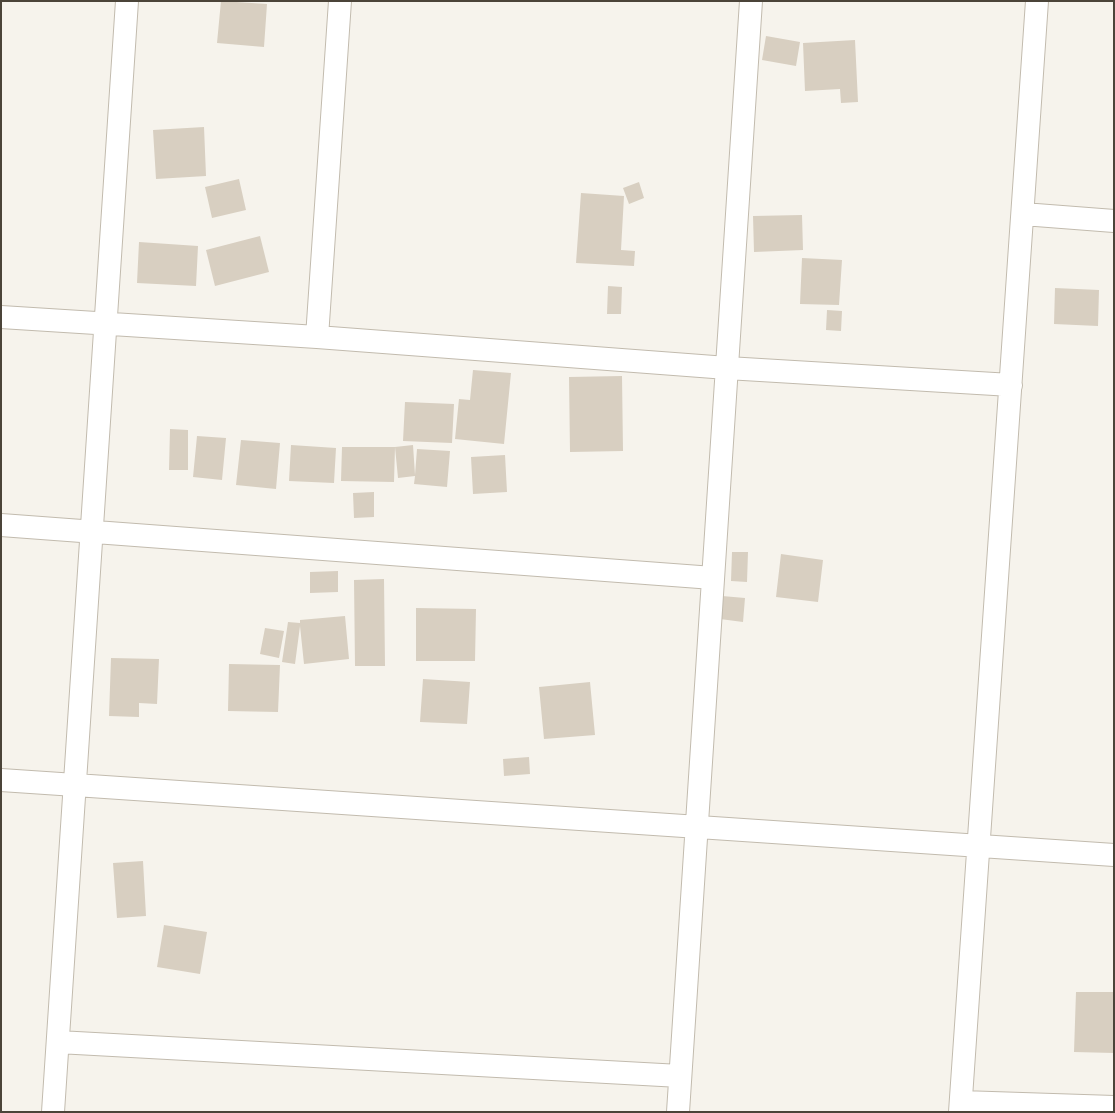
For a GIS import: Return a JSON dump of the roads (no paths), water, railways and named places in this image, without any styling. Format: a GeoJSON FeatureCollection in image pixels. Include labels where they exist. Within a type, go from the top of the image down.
{"type":"FeatureCollection","features":[{"type":"Feature","properties":{"kind":"street"},"geometry":{"type":"LineString","coordinates":[[54,1112],[127,1]]}},
{"type":"Feature","properties":{"kind":"street"},"geometry":{"type":"LineString","coordinates":[[317,337],[340,1]]}},
{"type":"Feature","properties":{"kind":"street"},"geometry":{"type":"LineString","coordinates":[[678,1112],[751,1]]}},
{"type":"Feature","properties":{"kind":"street"},"geometry":{"type":"LineString","coordinates":[[1037,1],[961,1107],[1114,1107]]}},
{"type":"Feature","properties":{"kind":"street"},"geometry":{"type":"LineString","coordinates":[[1023,214],[1114,221]]}},
{"type":"Feature","properties":{"kind":"street"},"geometry":{"type":"LineString","coordinates":[[1,317],[106,325],[317,337],[727,368],[1011,386]]}},
{"type":"Feature","properties":{"kind":"street"},"geometry":{"type":"LineString","coordinates":[[1,525],[713,578]]}},
{"type":"Feature","properties":{"kind":"street"},"geometry":{"type":"LineString","coordinates":[[1,780],[1114,855]]}},
{"type":"Feature","properties":{"kind":"street"},"geometry":{"type":"LineString","coordinates":[[58,1042],[680,1076]]}}]}
